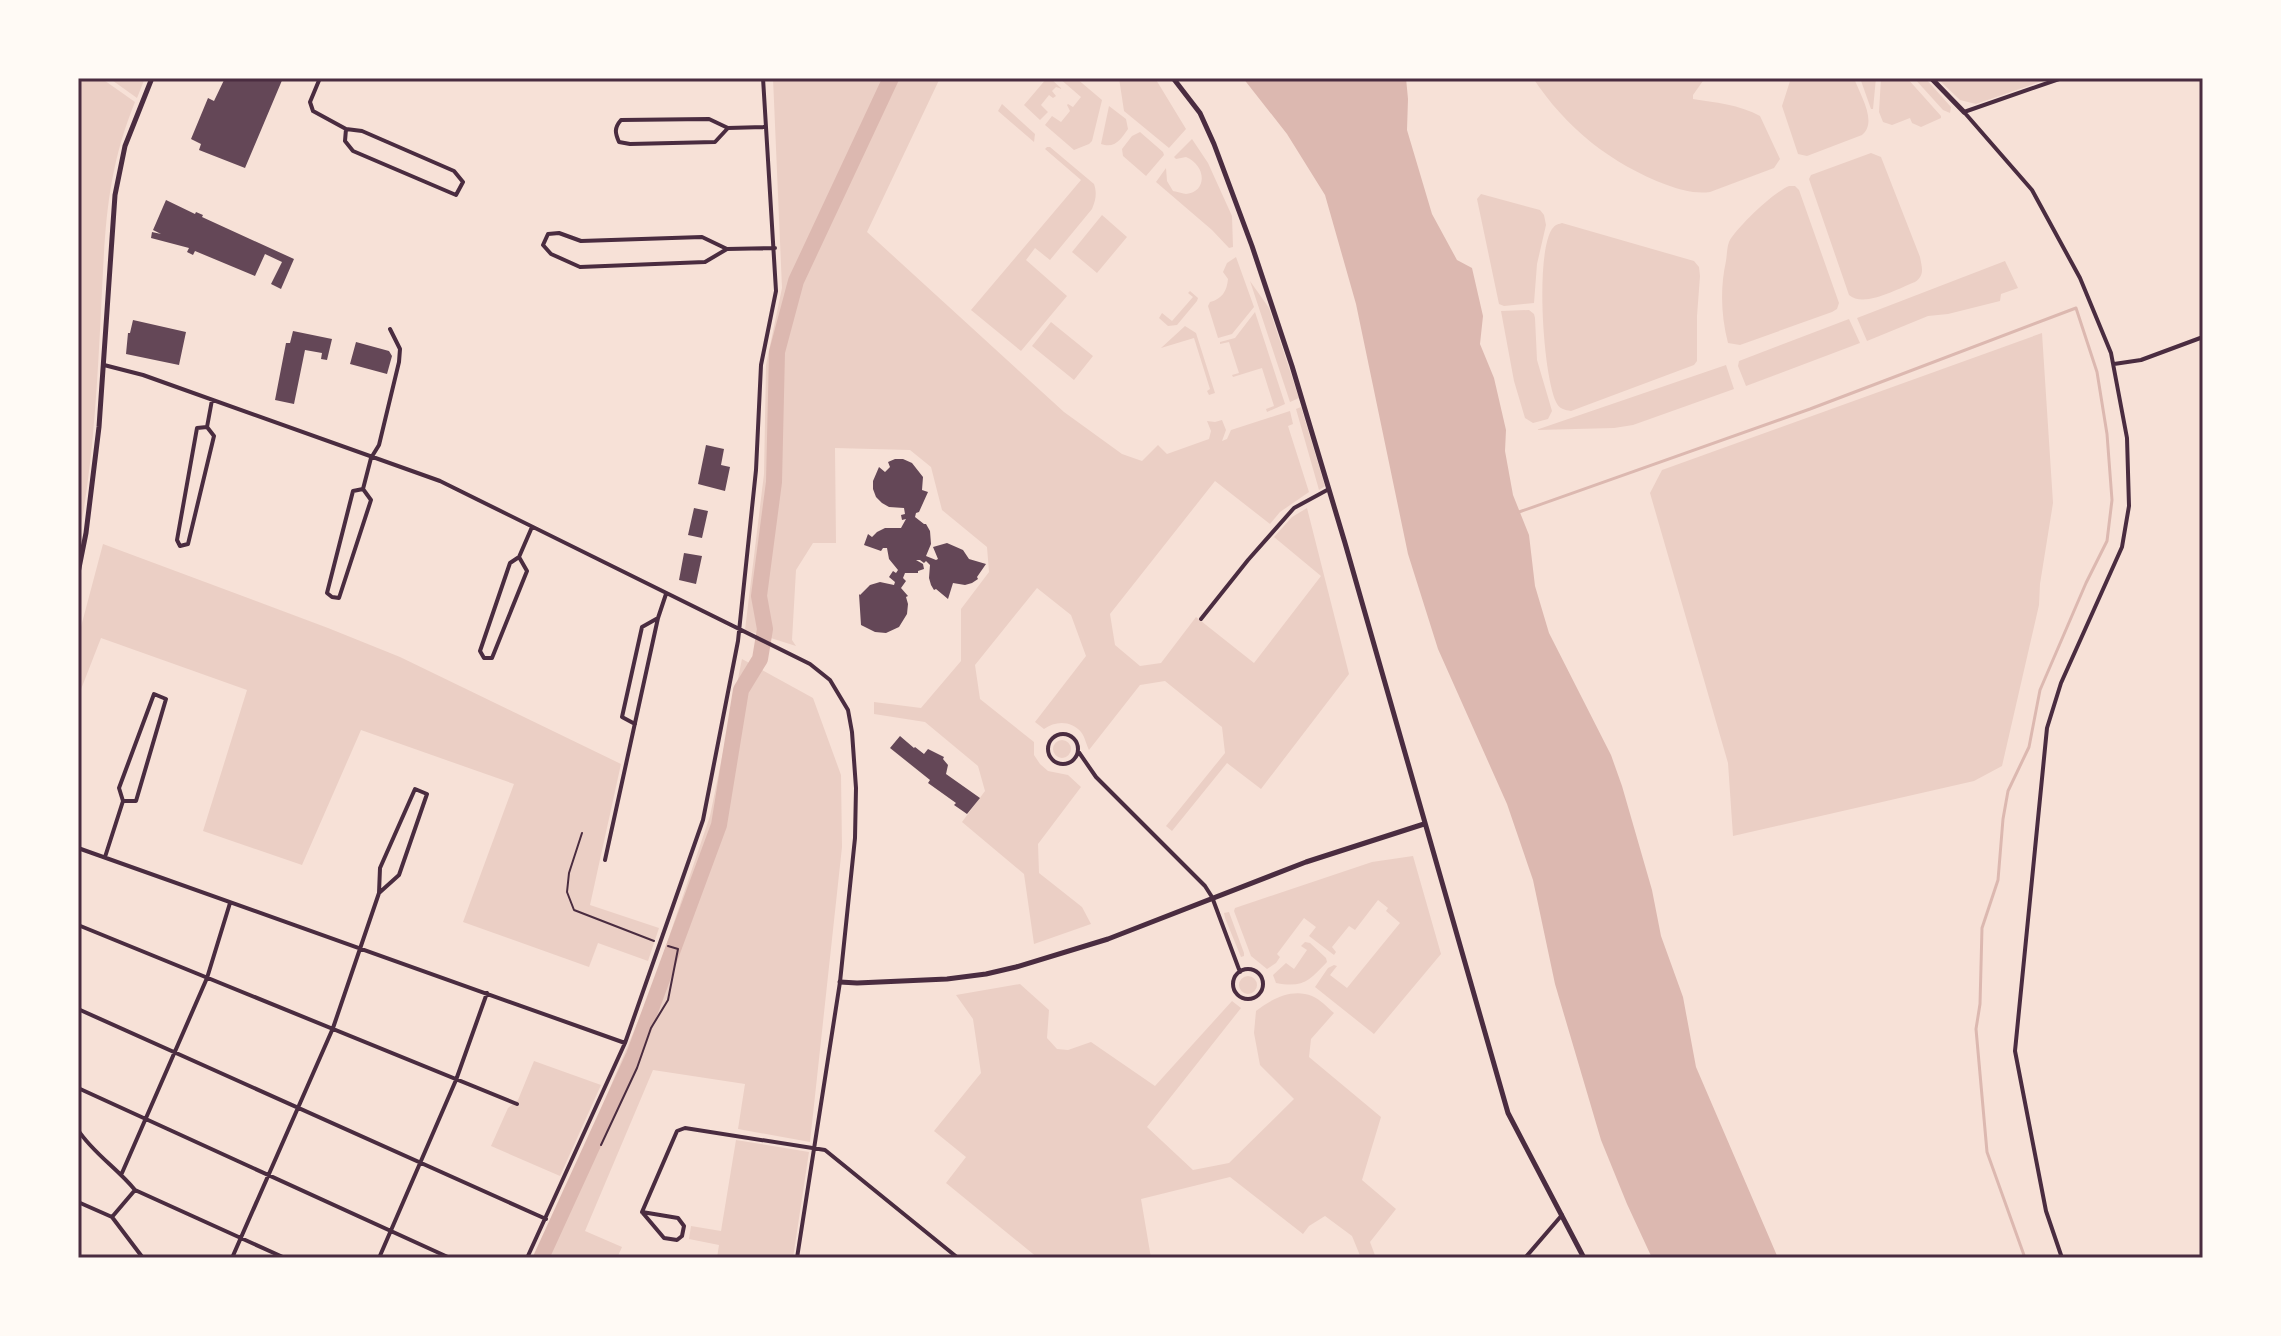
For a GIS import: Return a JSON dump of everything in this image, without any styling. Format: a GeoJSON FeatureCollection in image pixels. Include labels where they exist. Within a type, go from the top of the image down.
{"type":"FeatureCollection","features":[{"type":"Feature","properties":{"kind":"street"},"geometry":{"type":"LineString","coordinates":[[78,573],[94,478],[117,182],[125,146],[152,78]]}},
{"type":"Feature","properties":{"kind":"street"},"geometry":{"type":"LineString","coordinates":[[320,78],[310,102],[313,111],[346,129],[362,131],[454,171],[463,182],[456,195],[353,151],[345,141],[346,129]]}},
{"type":"Feature","properties":{"kind":"street"},"geometry":{"type":"LineString","coordinates":[[527,1258],[625,1043],[703,820],[738,641],[756,470],[761,365],[776,291],[763,78]]}},
{"type":"Feature","properties":{"kind":"street"},"geometry":{"type":"LineString","coordinates":[[1173,78],[1200,113],[1222,163],[1292,366],[1508,1113],[1584,1258]]}},
{"type":"Feature","properties":{"kind":"street"},"geometry":{"type":"LineString","coordinates":[[1931,78],[2032,190],[2080,278],[2114,364],[2127,438],[2129,506],[2122,547],[2061,683],[2047,728],[2015,1051],[2046,1211],[2062,1258]]}},
{"type":"Feature","properties":{"kind":"street"},"geometry":{"type":"LineString","coordinates":[[1964,112],[2062,78]]}},
{"type":"Feature","properties":{"kind":"street"},"geometry":{"type":"LineString","coordinates":[[728,128],[715,142],[630,144],[619,142],[615,133],[621,120],[709,119],[728,128],[765,127]]}},
{"type":"Feature","properties":{"kind":"street"},"geometry":{"type":"LineString","coordinates":[[727,249],[705,262],[580,267],[551,254],[543,245],[548,234],[559,233],[581,241],[702,237],[727,249],[775,248]]}},
{"type":"Feature","properties":{"kind":"street"},"geometry":{"type":"LineString","coordinates":[[363,489],[371,458],[379,445],[399,362],[400,349],[390,329]]}},
{"type":"Feature","properties":{"kind":"street"},"geometry":{"type":"LineString","coordinates":[[2114,364],[2141,360],[2203,337]]}},
{"type":"Feature","properties":{"kind":"street"},"geometry":{"type":"LineString","coordinates":[[104,365],[143,375],[440,481],[810,664],[830,680],[848,710],[852,732],[856,788],[855,838],[840,982],[797,1258]]}},
{"type":"Feature","properties":{"kind":"street"},"geometry":{"type":"LineString","coordinates":[[207,427],[197,428],[177,540],[180,546],[188,544],[214,436],[207,427],[212,400]]}},
{"type":"Feature","properties":{"kind":"street"},"geometry":{"type":"LineString","coordinates":[[363,489],[371,500],[339,598],[332,597],[327,593],[353,491],[363,489]]}},
{"type":"Feature","properties":{"kind":"street"},"geometry":{"type":"LineString","coordinates":[[1201,619],[1294,508],[1329,489]]}},
{"type":"Feature","properties":{"kind":"street"},"geometry":{"type":"LineString","coordinates":[[519,557],[527,571],[492,658],[484,658],[480,651],[510,563],[519,557],[532,527]]}},
{"type":"Feature","properties":{"kind":"street"},"geometry":{"type":"LineString","coordinates":[[605,860],[658,618],[666,594]]}},
{"type":"Feature","properties":{"kind":"street"},"geometry":{"type":"LineString","coordinates":[[635,724],[622,717],[642,627],[658,618]]}},
{"type":"Feature","properties":{"kind":"street"},"geometry":{"type":"LineString","coordinates":[[105,857],[123,801],[119,788],[154,694],[166,699],[136,801],[123,801]]}},
{"type":"Feature","properties":{"kind":"street"},"geometry":{"type":"LineString","coordinates":[[1078,751],[1074,760],[1059,764],[1050,758],[1048,748],[1052,739],[1060,734],[1076,742],[1078,751],[1096,777],[1205,886],[1240,972]]}},
{"type":"Feature","properties":{"kind":"street"},"geometry":{"type":"LineString","coordinates":[[232,1258],[333,1028],[379,893],[380,868],[415,789],[427,794],[399,875],[379,893]]}},
{"type":"Feature","properties":{"kind":"street"},"geometry":{"type":"LineString","coordinates":[[840,982],[947,979],[986,974],[1108,939],[1306,862],[1424,824]]}},
{"type":"Feature","properties":{"kind":"street"},"geometry":{"type":"LineString","coordinates":[[78,848],[625,1043]]}},
{"type":"Feature","properties":{"kind":"street"},"geometry":{"type":"LineString","coordinates":[[122,1173],[207,978],[230,903]]}},
{"type":"Feature","properties":{"kind":"street"},"geometry":{"type":"LineString","coordinates":[[78,925],[517,1104]]}},
{"type":"Feature","properties":{"kind":"street"},"geometry":{"type":"LineString","coordinates":[[1249,969],[1258,973],[1263,981],[1259,994],[1246,998],[1237,993],[1234,980],[1240,972],[1249,969]]}},
{"type":"Feature","properties":{"kind":"street"},"geometry":{"type":"LineString","coordinates":[[379,1258],[456,1080],[487,993]]}},
{"type":"Feature","properties":{"kind":"street"},"geometry":{"type":"LineString","coordinates":[[78,1009],[546,1219]]}},
{"type":"Feature","properties":{"kind":"street"},"geometry":{"type":"LineString","coordinates":[[78,1088],[450,1258]]}},
{"type":"Feature","properties":{"kind":"street"},"geometry":{"type":"LineString","coordinates":[[642,1212],[677,1131],[685,1128],[825,1150],[958,1258]]}},
{"type":"Feature","properties":{"kind":"street"},"geometry":{"type":"LineString","coordinates":[[78,1130],[86,1142],[122,1173],[135,1190],[285,1258]]}},
{"type":"Feature","properties":{"kind":"street"},"geometry":{"type":"LineString","coordinates":[[112,1217],[135,1190]]}},
{"type":"Feature","properties":{"kind":"street"},"geometry":{"type":"LineString","coordinates":[[78,1202],[112,1217],[143,1258]]}},
{"type":"Feature","properties":{"kind":"street"},"geometry":{"type":"LineString","coordinates":[[642,1212],[678,1218],[684,1226],[682,1236],[677,1240],[664,1238],[642,1212]]}},
{"type":"Feature","properties":{"kind":"street"},"geometry":{"type":"LineString","coordinates":[[1525,1258],[1562,1215]]}},
{"type":"Feature","properties":{"kind":"path"},"geometry":{"type":"LineString","coordinates":[[582,833],[569,873],[567,892],[574,910],[678,949],[668,1000],[651,1028],[637,1068],[601,1145]]}},
{"type":"Feature","properties":{"kind":"shaded area"},"geometry":{"type":"Polygon","coordinates":[[[78,78],[101,78],[135,102],[118,155],[108,205],[94,427],[78,542],[78,78]]]}},
{"type":"Feature","properties":{"kind":"shaded area"},"geometry":{"type":"Polygon","coordinates":[[[109,78],[145,78],[137,98],[109,78]]]}},
{"type":"Feature","properties":{"kind":"shaded area"},"geometry":{"type":"Polygon","coordinates":[[[773,78],[940,78],[867,232],[1064,412],[1122,454],[1142,461],[1158,445],[1167,454],[1209,439],[1211,431],[1207,421],[1222,420],[1226,430],[1222,441],[1227,439],[1231,430],[1290,411],[1293,424],[1288,426],[1309,492],[1280,512],[1270,524],[1215,481],[1110,614],[1115,645],[1140,666],[1161,663],[1196,617],[1254,663],[1321,576],[1274,537],[1292,517],[1307,508],[1349,674],[1261,789],[1227,763],[1172,831],[1166,826],[1225,753],[1222,727],[1165,681],[1140,685],[1089,750],[1082,734],[1073,725],[1058,723],[1044,729],[1035,722],[1086,656],[1071,615],[1037,588],[975,665],[980,699],[1034,742],[1034,755],[1048,771],[1068,775],[1081,787],[1038,844],[1039,873],[1082,907],[1091,924],[1034,944],[1024,874],[962,822],[985,791],[978,766],[925,722],[874,714],[874,702],[921,708],[961,661],[961,609],[989,572],[987,547],[942,510],[931,467],[910,450],[835,448],[836,543],[813,543],[796,570],[792,640],[796,646],[745,630],[764,474],[766,365],[782,288],[773,78]]]}},
{"type":"Feature","properties":{"kind":"shaded area"},"geometry":{"type":"Polygon","coordinates":[[[1047,78],[1062,89],[1056,87],[1052,91],[1056,96],[1053,98],[1049,95],[1041,105],[1048,112],[1040,120],[1024,105],[1047,78]]]}},
{"type":"Feature","properties":{"kind":"shaded area"},"geometry":{"type":"Polygon","coordinates":[[[1059,78],[1076,78],[1102,100],[1092,141],[1074,150],[1045,125],[1052,116],[1061,122],[1070,111],[1067,105],[1073,107],[1081,97],[1059,78]]]}},
{"type":"Feature","properties":{"kind":"shaded area"},"geometry":{"type":"Polygon","coordinates":[[[1119,78],[1155,78],[1186,129],[1169,148],[1124,111],[1119,78]]]}},
{"type":"Feature","properties":{"kind":"shaded area"},"geometry":{"type":"Polygon","coordinates":[[[1243,78],[1406,78],[1407,130],[1432,214],[1457,260],[1472,268],[1483,316],[1480,344],[1494,378],[1506,430],[1505,451],[1513,495],[1529,535],[1535,586],[1549,633],[1611,755],[1652,890],[1661,936],[1683,997],[1696,1067],[1778,1258],[1652,1258],[1627,1204],[1601,1140],[1555,984],[1533,880],[1507,804],[1438,649],[1408,554],[1356,304],[1325,195],[1287,134],[1243,78]]]}},
{"type":"Feature","properties":{"kind":"shaded area"},"geometry":{"type":"Polygon","coordinates":[[[1533,78],[1705,78],[1693,99],[1736,107],[1760,116],[1780,159],[1774,168],[1710,192],[1672,187],[1627,166],[1591,142],[1560,113],[1533,78]]]}},
{"type":"Feature","properties":{"kind":"shaded area"},"geometry":{"type":"Polygon","coordinates":[[[1791,78],[1854,78],[1868,116],[1866,130],[1862,135],[1807,156],[1798,154],[1782,106],[1791,78]]]}},
{"type":"Feature","properties":{"kind":"shaded area"},"geometry":{"type":"Polygon","coordinates":[[[1860,78],[1876,78],[1873,109],[1871,109],[1860,78]]]}},
{"type":"Feature","properties":{"kind":"shaded area"},"geometry":{"type":"Polygon","coordinates":[[[1881,78],[1907,78],[1941,118],[1921,127],[1912,123],[1910,118],[1892,125],[1883,122],[1879,112],[1881,78]]]}},
{"type":"Feature","properties":{"kind":"shaded area"},"geometry":{"type":"Polygon","coordinates":[[[1914,78],[1925,78],[1951,107],[1950,113],[1943,110],[1914,78]]]}},
{"type":"Feature","properties":{"kind":"shaded area"},"geometry":{"type":"Polygon","coordinates":[[[1937,78],[2051,78],[1976,104],[1960,100],[1937,78]]]}},
{"type":"Feature","properties":{"kind":"shaded area"},"geometry":{"type":"Polygon","coordinates":[[[1002,104],[1035,134],[1034,142],[998,111],[1002,104]]]}},
{"type":"Feature","properties":{"kind":"shaded area"},"geometry":{"type":"Polygon","coordinates":[[[1109,106],[1126,119],[1128,129],[1117,142],[1106,145],[1101,144],[1109,106]]]}},
{"type":"Feature","properties":{"kind":"shaded area"},"geometry":{"type":"Polygon","coordinates":[[[1140,132],[1164,155],[1146,176],[1123,156],[1122,149],[1132,136],[1140,132]]]}},
{"type":"Feature","properties":{"kind":"shaded area"},"geometry":{"type":"Polygon","coordinates":[[[1192,139],[1208,163],[1232,216],[1233,247],[1229,248],[1156,182],[1166,168],[1167,181],[1173,191],[1186,194],[1198,188],[1202,178],[1198,166],[1186,157],[1174,157],[1192,139]]]}},
{"type":"Feature","properties":{"kind":"shaded area"},"geometry":{"type":"Polygon","coordinates":[[[1047,147],[1094,184],[1096,196],[1092,209],[1050,260],[1035,248],[1026,260],[1067,296],[1021,351],[971,310],[1081,180],[1045,149],[1047,147]]]}},
{"type":"Feature","properties":{"kind":"shaded area"},"geometry":{"type":"Polygon","coordinates":[[[1871,153],[1881,157],[1920,257],[1922,271],[1915,282],[1881,296],[1863,299],[1849,295],[1809,179],[1811,175],[1871,153]]]}},
{"type":"Feature","properties":{"kind":"shaded area"},"geometry":{"type":"Polygon","coordinates":[[[1789,186],[1799,190],[1839,303],[1837,309],[1740,345],[1728,343],[1722,292],[1729,242],[1756,211],[1789,186]]]}},
{"type":"Feature","properties":{"kind":"shaded area"},"geometry":{"type":"Polygon","coordinates":[[[1481,194],[1540,210],[1544,215],[1546,225],[1537,264],[1534,303],[1499,304],[1477,199],[1481,194]]]}},
{"type":"Feature","properties":{"kind":"shaded area"},"geometry":{"type":"Polygon","coordinates":[[[1102,215],[1127,237],[1097,273],[1072,252],[1102,215]]]}},
{"type":"Feature","properties":{"kind":"shaded area"},"geometry":{"type":"Polygon","coordinates":[[[1562,223],[1694,261],[1699,267],[1700,276],[1697,361],[1694,365],[1571,411],[1559,406],[1551,388],[1542,288],[1547,243],[1552,229],[1562,223]]]}},
{"type":"Feature","properties":{"kind":"shaded area"},"geometry":{"type":"Polygon","coordinates":[[[1236,257],[1254,307],[1232,334],[1218,338],[1208,306],[1225,291],[1228,279],[1223,272],[1227,263],[1236,257]]]}},
{"type":"Feature","properties":{"kind":"shaded area"},"geometry":{"type":"Polygon","coordinates":[[[2005,261],[2018,288],[2001,294],[2000,301],[1928,316],[1867,341],[1857,318],[2005,261]]]}},
{"type":"Feature","properties":{"kind":"shaded area"},"geometry":{"type":"Polygon","coordinates":[[[1250,281],[1269,308],[1299,398],[1290,402],[1250,281]]]}},
{"type":"Feature","properties":{"kind":"shaded area"},"geometry":{"type":"Polygon","coordinates":[[[1190,291],[1198,298],[1197,301],[1177,325],[1168,326],[1159,318],[1162,313],[1172,321],[1193,297],[1188,293],[1190,291]]]}},
{"type":"Feature","properties":{"kind":"shaded area"},"geometry":{"type":"Polygon","coordinates":[[[1529,310],[1535,318],[1537,360],[1552,411],[1548,419],[1533,423],[1525,418],[1514,381],[1501,311],[1529,310]]]}},
{"type":"Feature","properties":{"kind":"shaded area"},"geometry":{"type":"Polygon","coordinates":[[[1255,312],[1285,404],[1267,412],[1266,409],[1274,406],[1262,368],[1233,377],[1239,373],[1229,342],[1220,344],[1235,338],[1255,312]]]}},
{"type":"Feature","properties":{"kind":"shaded area"},"geometry":{"type":"Polygon","coordinates":[[[1849,319],[1860,343],[1746,386],[1739,361],[1849,319]]]}},
{"type":"Feature","properties":{"kind":"shaded area"},"geometry":{"type":"Polygon","coordinates":[[[1051,322],[1093,356],[1074,380],[1032,346],[1051,322]]]}},
{"type":"Feature","properties":{"kind":"shaded area"},"geometry":{"type":"Polygon","coordinates":[[[1185,326],[1196,333],[1215,393],[1209,395],[1207,391],[1210,389],[1194,338],[1161,348],[1185,326]]]}},
{"type":"Feature","properties":{"kind":"shaded area"},"geometry":{"type":"Polygon","coordinates":[[[2042,333],[2053,503],[2039,605],[2002,766],[1974,781],[1733,836],[1728,763],[1650,493],[1662,470],[2042,333]]]}},
{"type":"Feature","properties":{"kind":"shaded area"},"geometry":{"type":"Polygon","coordinates":[[[1726,365],[1734,389],[1633,425],[1536,430],[1726,365]]]}},
{"type":"Feature","properties":{"kind":"shaded area"},"geometry":{"type":"Polygon","coordinates":[[[1301,407],[1325,486],[1319,490],[1296,409],[1301,407]]]}},
{"type":"Feature","properties":{"kind":"shaded area"},"geometry":{"type":"Polygon","coordinates":[[[103,544],[400,657],[621,764],[590,905],[659,928],[648,961],[598,943],[589,967],[463,922],[514,784],[361,730],[302,865],[203,831],[247,690],[101,638],[78,697],[78,638],[103,544]]]}},
{"type":"Feature","properties":{"kind":"shaded area"},"geometry":{"type":"Polygon","coordinates":[[[742,659],[813,698],[841,775],[842,847],[810,1142],[738,1129],[745,1084],[653,1070],[585,1231],[622,1247],[617,1258],[534,1258],[650,993],[710,816],[742,659]]]}},
{"type":"Feature","properties":{"kind":"shaded area"},"geometry":{"type":"Polygon","coordinates":[[[1062,740],[1071,749],[1062,758],[1053,749],[1062,740]]]}},
{"type":"Feature","properties":{"kind":"shaded area"},"geometry":{"type":"Polygon","coordinates":[[[1413,856],[1441,954],[1374,1034],[1315,987],[1328,968],[1334,965],[1337,966],[1330,975],[1347,988],[1400,923],[1378,900],[1355,930],[1349,926],[1332,947],[1336,952],[1334,955],[1309,936],[1316,927],[1304,918],[1277,954],[1280,957],[1276,963],[1267,969],[1251,956],[1235,908],[1372,862],[1413,856]]]}},
{"type":"Feature","properties":{"kind":"shaded area"},"geometry":{"type":"Polygon","coordinates":[[[1229,912],[1244,953],[1241,957],[1225,918],[1224,913],[1229,912]]]}},
{"type":"Feature","properties":{"kind":"shaded area"},"geometry":{"type":"Polygon","coordinates":[[[1305,942],[1310,943],[1327,962],[1305,982],[1276,983],[1273,975],[1286,963],[1294,969],[1307,950],[1301,946],[1305,942]]]}},
{"type":"Feature","properties":{"kind":"shaded area"},"geometry":{"type":"Polygon","coordinates":[[[1248,976],[1257,985],[1248,994],[1239,985],[1248,976]]]}},
{"type":"Feature","properties":{"kind":"shaded area"},"geometry":{"type":"Polygon","coordinates":[[[1020,984],[1049,1010],[1047,1038],[1057,1049],[1068,1050],[1091,1042],[1155,1086],[1232,1001],[1241,1008],[1147,1127],[1193,1170],[1229,1163],[1294,1099],[1260,1065],[1254,1033],[1256,1011],[1268,1002],[1289,994],[1304,994],[1321,1001],[1334,1013],[1311,1039],[1309,1057],[1381,1117],[1362,1180],[1396,1209],[1370,1242],[1376,1258],[1361,1258],[1352,1236],[1325,1216],[1303,1234],[1230,1177],[1141,1199],[1151,1258],[1038,1258],[946,1183],[966,1157],[934,1131],[981,1073],[973,1019],[956,995],[1020,984]]]}},
{"type":"Feature","properties":{"kind":"shaded area"},"geometry":{"type":"Polygon","coordinates":[[[534,1061],[601,1085],[560,1176],[491,1146],[508,1108],[518,1100],[534,1061]]]}},
{"type":"Feature","properties":{"kind":"shaded area"},"geometry":{"type":"Polygon","coordinates":[[[736,1140],[809,1152],[793,1258],[717,1258],[719,1245],[689,1239],[691,1226],[721,1231],[736,1140]]]}},
{"type":"Feature","properties":{"kind":"building"},"geometry":{"type":"Polygon","coordinates":[[[225,78],[283,78],[245,168],[199,150],[201,144],[191,139],[208,98],[214,101],[225,78]]]}},
{"type":"Feature","properties":{"kind":"building"},"geometry":{"type":"Polygon","coordinates":[[[166,200],[294,259],[281,289],[271,284],[282,262],[265,254],[255,276],[195,251],[193,255],[187,252],[189,248],[151,238],[152,232],[161,234],[153,230],[166,200]]]}},
{"type":"Feature","properties":{"kind":"building"},"geometry":{"type":"Polygon","coordinates":[[[133,320],[186,332],[179,365],[126,354],[133,320]]]}},
{"type":"Feature","properties":{"kind":"building"},"geometry":{"type":"Polygon","coordinates":[[[293,331],[332,339],[327,360],[321,359],[322,353],[305,350],[294,404],[275,400],[286,343],[290,343],[293,331]]]}},
{"type":"Feature","properties":{"kind":"building"},"geometry":{"type":"Polygon","coordinates":[[[356,342],[389,351],[392,356],[387,374],[350,364],[356,342]]]}},
{"type":"Feature","properties":{"kind":"building"},"geometry":{"type":"Polygon","coordinates":[[[706,445],[724,449],[721,465],[730,467],[725,491],[698,484],[706,445]]]}},
{"type":"Feature","properties":{"kind":"building"},"geometry":{"type":"Polygon","coordinates":[[[895,459],[912,463],[923,477],[922,490],[928,492],[915,517],[930,531],[931,544],[926,556],[938,559],[933,547],[947,543],[963,550],[969,559],[986,564],[978,579],[972,583],[953,583],[948,599],[931,585],[930,565],[926,561],[916,560],[923,564],[924,569],[918,573],[905,573],[903,578],[906,581],[901,588],[908,596],[907,614],[899,627],[886,633],[875,632],[861,625],[859,594],[870,585],[880,582],[894,585],[895,582],[889,577],[898,570],[889,559],[887,548],[881,551],[864,545],[868,534],[872,537],[885,528],[901,528],[906,519],[902,520],[901,515],[905,514],[904,508],[882,503],[873,489],[879,467],[885,472],[890,467],[888,462],[895,459]]]}},
{"type":"Feature","properties":{"kind":"building"},"geometry":{"type":"Polygon","coordinates":[[[694,508],[708,511],[702,538],[688,535],[694,508]]]}},
{"type":"Feature","properties":{"kind":"building"},"geometry":{"type":"Polygon","coordinates":[[[684,553],[702,556],[696,584],[679,580],[684,553]]]}},
{"type":"Feature","properties":{"kind":"building"},"geometry":{"type":"Polygon","coordinates":[[[900,736],[924,754],[928,749],[944,757],[948,765],[946,774],[980,798],[967,814],[890,748],[900,736]]]}},
{"type":"Feature","properties":{"kind":"waterway"},"geometry":{"type":"LineString","coordinates":[[541,1258],[634,1055],[719,825],[741,690],[760,659],[765,629],[759,596],[774,482],[777,352],[796,281],[891,78]]}},
{"type":"Feature","properties":{"kind":"waterway"},"geometry":{"type":"LineString","coordinates":[[1519,512],[1810,409],[2076,308],[2097,372],[2107,434],[2112,500],[2107,541],[2040,690],[2029,747],[2008,791],[1998,880],[1982,928],[1980,1004],[1976,1029],[1987,1152],[2025,1258]]}}]}
